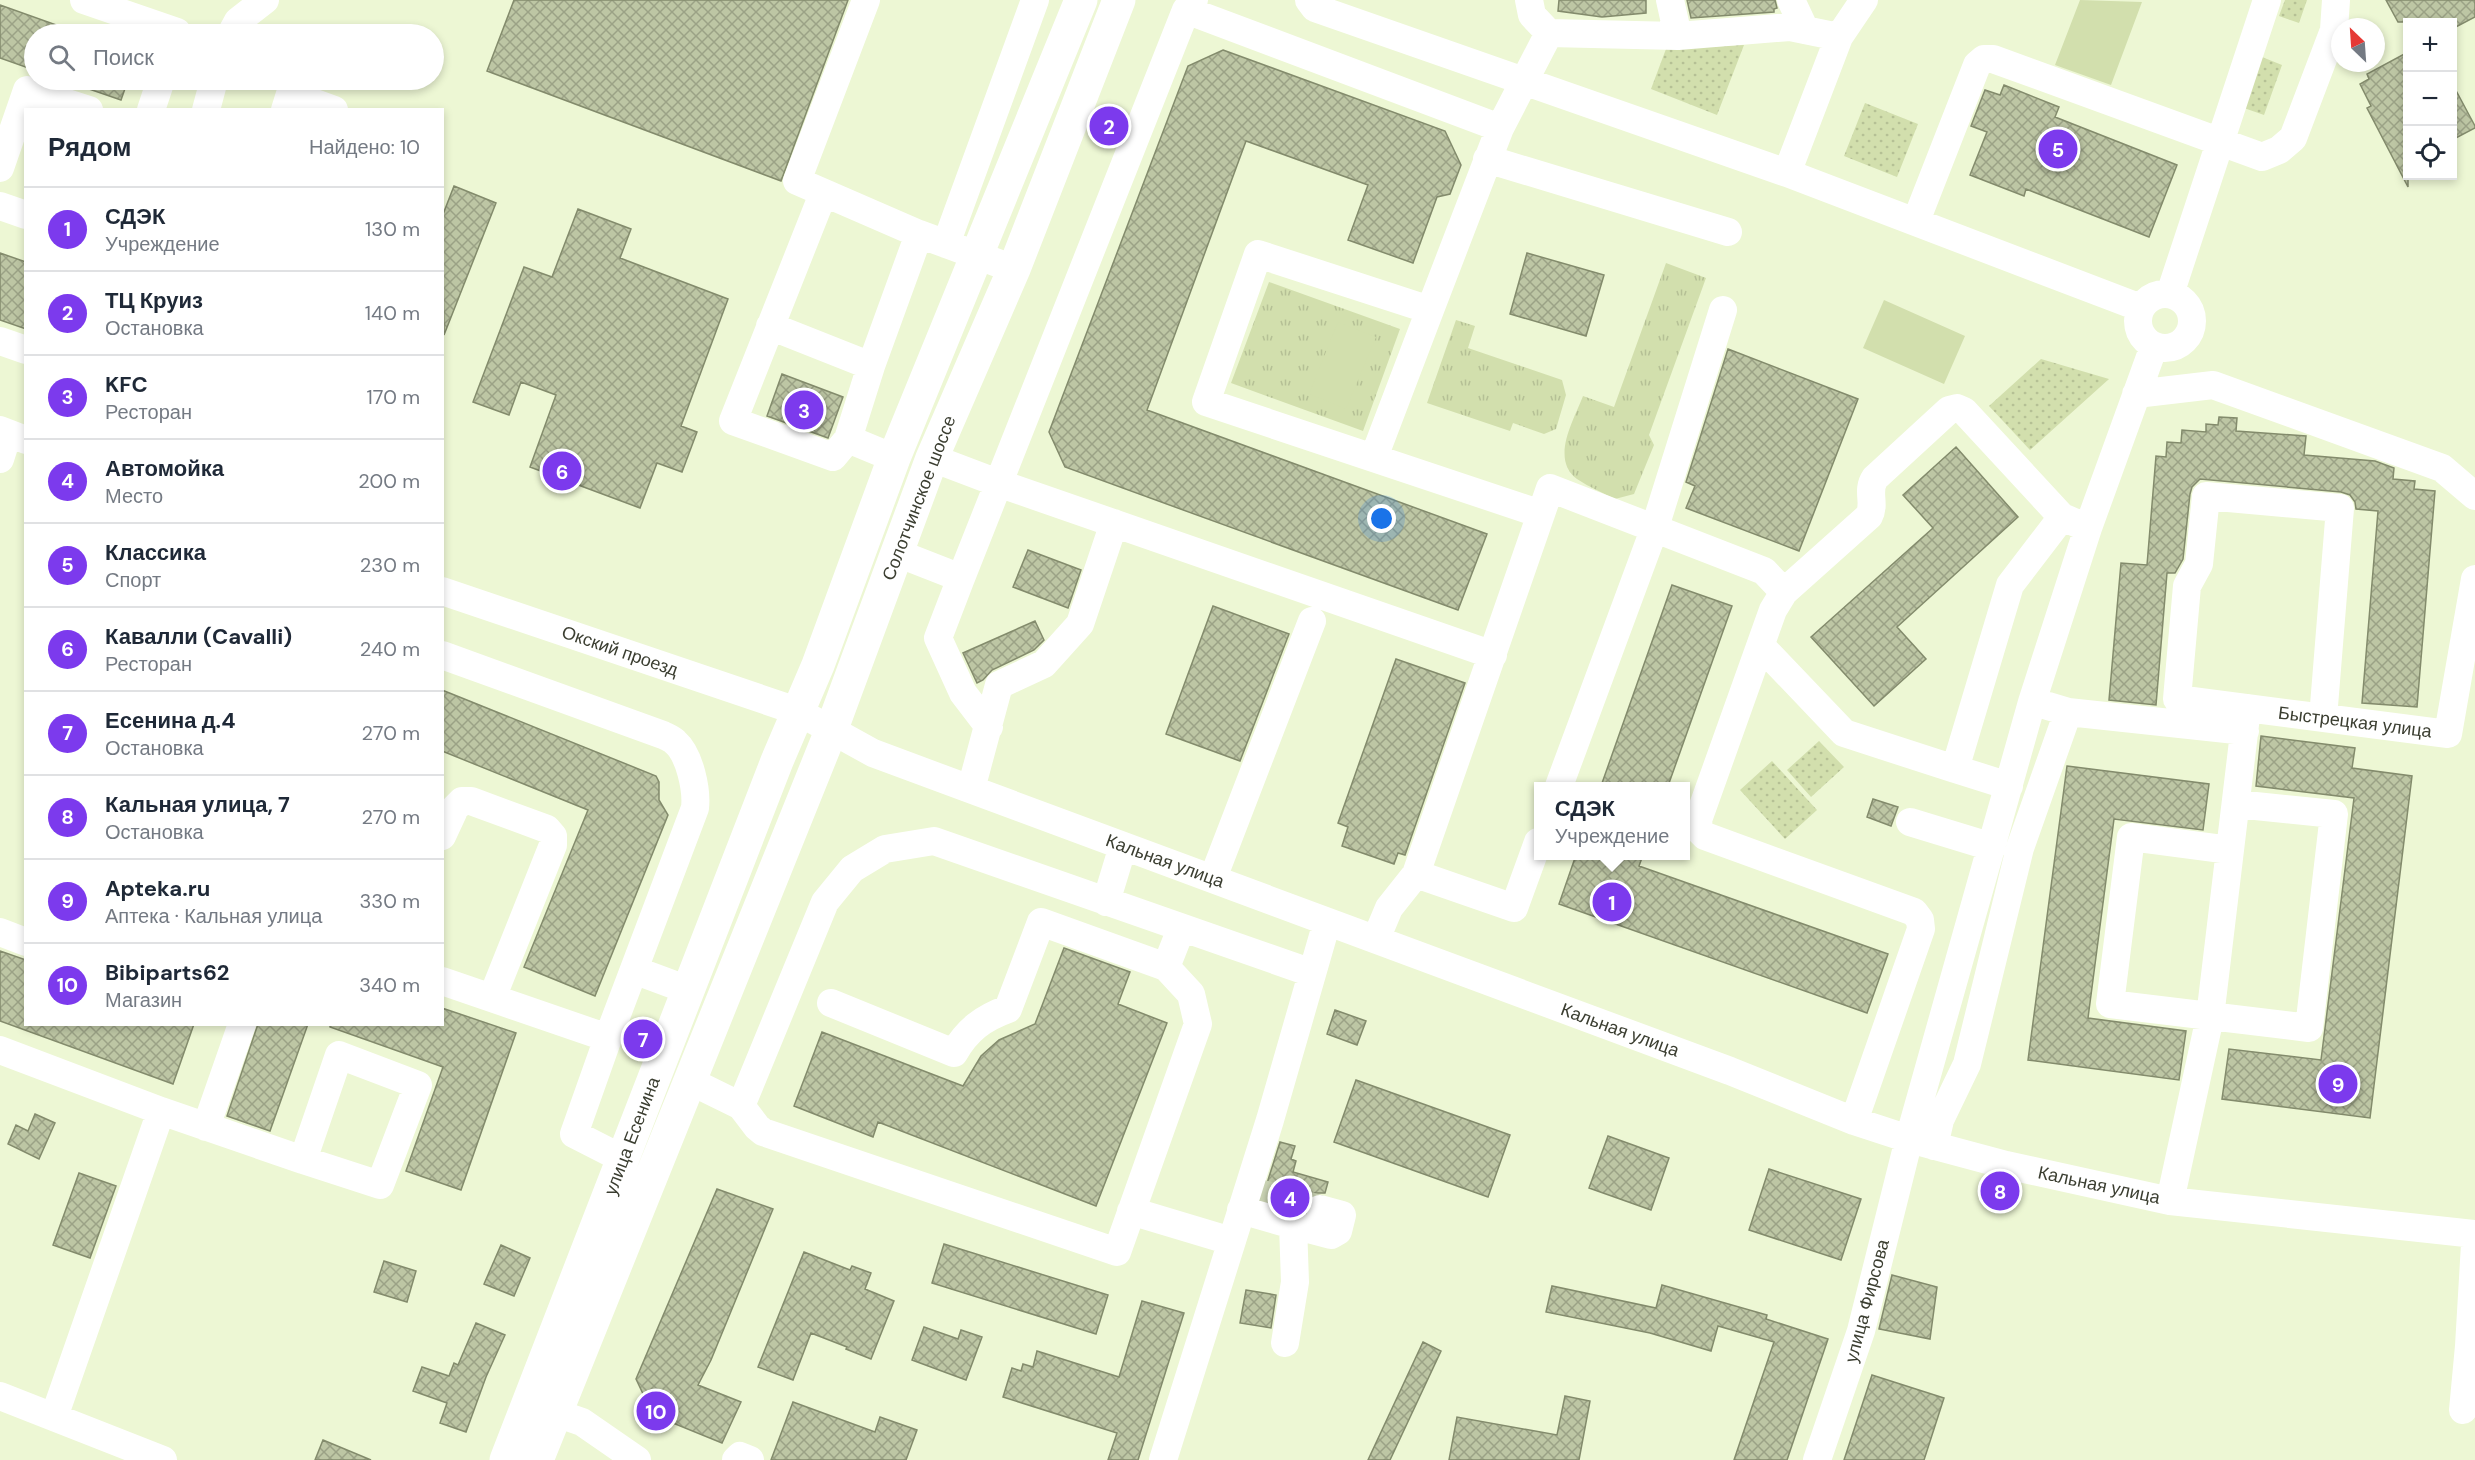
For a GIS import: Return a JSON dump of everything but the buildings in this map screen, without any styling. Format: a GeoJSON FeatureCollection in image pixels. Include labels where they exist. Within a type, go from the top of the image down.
{"type":"FeatureCollection","features":[{"type":"Feature","properties":{"kind":"main road","name":"Солотчинское шоссе"},"geometry":{"type":"LineString","coordinates":[[797,711],[818,665],[894,458],[961,250],[1081,0]]}},
{"type":"Feature","properties":{"kind":"main road","name":"Солотчинское шоссе"},"geometry":{"type":"LineString","coordinates":[[831,731],[932,459],[1014,269],[1119,0]]}},
{"type":"Feature","properties":{"kind":"main road","name":"улица Есенина"},"geometry":{"type":"LineString","coordinates":[[506,1460],[797,711]]}},
{"type":"Feature","properties":{"kind":"main road","name":"улица Есенина"},"geometry":{"type":"LineString","coordinates":[[537,1460],[831,731]]}},
{"type":"Feature","properties":{"kind":"street"},"geometry":{"type":"LineString","coordinates":[[84,0],[154,24]]}},
{"type":"Feature","properties":{"kind":"street"},"geometry":{"type":"LineString","coordinates":[[236,24],[265,0]]}},
{"type":"Feature","properties":{"kind":"street"},"geometry":{"type":"LineString","coordinates":[[866,0],[797,181],[919,234],[1014,269]]}},
{"type":"Feature","properties":{"kind":"street"},"geometry":{"type":"LineString","coordinates":[[961,250],[1035,0]]}},
{"type":"Feature","properties":{"kind":"street"},"geometry":{"type":"LineString","coordinates":[[1309,0],[1315,8],[1787,173],[2141,308]]}},
{"type":"Feature","properties":{"kind":"street"},"geometry":{"type":"LineString","coordinates":[[1529,0],[1532,15],[1549,33],[1678,36],[1790,27],[1839,37]]}},
{"type":"Feature","properties":{"kind":"street"},"geometry":{"type":"LineString","coordinates":[[1670,0],[1678,36]]}},
{"type":"Feature","properties":{"kind":"street"},"geometry":{"type":"LineString","coordinates":[[1791,0],[1805,30]]}},
{"type":"Feature","properties":{"kind":"street"},"geometry":{"type":"LineString","coordinates":[[1787,173],[1839,37],[1864,0]]}},
{"type":"Feature","properties":{"kind":"street"},"geometry":{"type":"LineString","coordinates":[[2170,294],[2267,0]]}},
{"type":"Feature","properties":{"kind":"street"},"geometry":{"type":"LineString","coordinates":[[1916,221],[1977,65],[1984,59],[1994,58],[2262,157],[2280,150],[2293,138],[2334,30],[2336,0]]}},
{"type":"Feature","properties":{"kind":"street"},"geometry":{"type":"LineString","coordinates":[[989,727],[963,693],[938,638],[1190,5],[1500,128]]}},
{"type":"Feature","properties":{"kind":"street"},"geometry":{"type":"LineString","coordinates":[[1374,457],[1487,159],[1500,128],[1549,33]]}},
{"type":"Feature","properties":{"kind":"street"},"geometry":{"type":"LineString","coordinates":[[0,168],[27,90],[83,108]]}},
{"type":"Feature","properties":{"kind":"street"},"geometry":{"type":"LineString","coordinates":[[152,108],[158,90]]}},
{"type":"Feature","properties":{"kind":"street"},"geometry":{"type":"LineString","coordinates":[[207,108],[211,90]]}},
{"type":"Feature","properties":{"kind":"street"},"geometry":{"type":"LineString","coordinates":[[284,94],[328,108]]}},
{"type":"Feature","properties":{"kind":"street"},"geometry":{"type":"LineString","coordinates":[[1487,159],[1728,232]]}},
{"type":"Feature","properties":{"kind":"street"},"geometry":{"type":"LineString","coordinates":[[823,194],[733,421],[833,457],[848,439],[871,366],[919,234]]}},
{"type":"Feature","properties":{"kind":"street"},"geometry":{"type":"LineString","coordinates":[[0,207],[24,214]]}},
{"type":"Feature","properties":{"kind":"street"},"geometry":{"type":"LineString","coordinates":[[1430,310],[1258,254],[1206,402],[1541,514]]}},
{"type":"Feature","properties":{"kind":"street"},"geometry":{"type":"LineString","coordinates":[[2170,294],[2180,299],[2188,307],[2192,318],[2191,329],[2185,339],[2176,346],[2165,348],[2154,346],[2145,340],[2139,330],[2137,319],[2141,308],[2148,300],[2158,295],[2170,294]]}},
{"type":"Feature","properties":{"kind":"street"},"geometry":{"type":"LineString","coordinates":[[1560,782],[1655,527],[1723,310]]}},
{"type":"Feature","properties":{"kind":"street"},"geometry":{"type":"LineString","coordinates":[[770,326],[871,366]]}},
{"type":"Feature","properties":{"kind":"street"},"geometry":{"type":"LineString","coordinates":[[0,341],[24,349]]}},
{"type":"Feature","properties":{"kind":"street"},"geometry":{"type":"LineString","coordinates":[[1922,1143],[1992,847],[2032,702],[2088,528],[2154,346]]}},
{"type":"Feature","properties":{"kind":"street"},"geometry":{"type":"LineString","coordinates":[[2136,394],[2213,385],[2442,468],[2475,496]]}},
{"type":"Feature","properties":{"kind":"street"},"geometry":{"type":"LineString","coordinates":[[1854,1121],[1921,929],[1920,920],[1914,912],[1705,836],[1699,830],[1698,820],[1773,610],[1784,592],[1869,516],[1872,510],[1870,485],[1875,478],[1949,410],[1957,408],[1964,411],[2062,517],[2088,528]]}},
{"type":"Feature","properties":{"kind":"street"},"geometry":{"type":"LineString","coordinates":[[848,439],[894,458]]}},
{"type":"Feature","properties":{"kind":"street"},"geometry":{"type":"LineString","coordinates":[[932,459],[1493,655]]}},
{"type":"Feature","properties":{"kind":"street"},"geometry":{"type":"LineString","coordinates":[[1376,939],[1389,908],[1416,874],[1550,488],[1764,571],[1784,592]]}},
{"type":"Feature","properties":{"kind":"street","name":"Быстрецкая улица"},"geometry":{"type":"LineString","coordinates":[[2323,718],[2340,508],[2206,496],[2199,564],[2187,586],[2177,699],[2246,720],[2323,718],[2448,734],[2475,579]]}},
{"type":"Feature","properties":{"kind":"street"},"geometry":{"type":"LineString","coordinates":[[1955,769],[2010,585],[2062,517]]}},
{"type":"Feature","properties":{"kind":"street"},"geometry":{"type":"LineString","coordinates":[[971,789],[999,685],[1044,664],[1080,624],[1114,524]]}},
{"type":"Feature","properties":{"kind":"street"},"geometry":{"type":"LineString","coordinates":[[897,553],[961,578]]}},
{"type":"Feature","properties":{"kind":"street","name":"Окский проезд"},"geometry":{"type":"LineString","coordinates":[[444,592],[797,711]]}},
{"type":"Feature","properties":{"kind":"street"},"geometry":{"type":"LineString","coordinates":[[1213,878],[1312,621]]}},
{"type":"Feature","properties":{"kind":"street"},"geometry":{"type":"LineString","coordinates":[[1761,646],[1844,733],[2009,786]]}},
{"type":"Feature","properties":{"kind":"street"},"geometry":{"type":"LineString","coordinates":[[444,656],[663,735],[676,742],[695,785],[695,808],[574,1134],[623,1159]]}},
{"type":"Feature","properties":{"kind":"street"},"geometry":{"type":"LineString","coordinates":[[2032,702],[2067,712],[2246,720],[2210,1017],[2170,1201]]}},
{"type":"Feature","properties":{"kind":"street","name":"Кальная улица"},"geometry":{"type":"LineString","coordinates":[[797,711],[873,753],[1730,1071],[1854,1121],[1922,1143],[2006,1165],[2170,1201],[2475,1234]]}},
{"type":"Feature","properties":{"kind":"street"},"geometry":{"type":"LineString","coordinates":[[1922,1143],[1940,1120],[1967,1064],[2020,848],[2067,712]]}},
{"type":"Feature","properties":{"kind":"street"},"geometry":{"type":"LineString","coordinates":[[444,832],[455,808],[462,801],[471,801],[547,830],[553,836],[553,845],[492,998]]}},
{"type":"Feature","properties":{"kind":"street"},"geometry":{"type":"LineString","coordinates":[[2230,850],[2131,837],[2110,1004],[2309,1028],[2334,814],[2236,804]]}},
{"type":"Feature","properties":{"kind":"street"},"geometry":{"type":"LineString","coordinates":[[1910,822],[1992,847]]}},
{"type":"Feature","properties":{"kind":"street"},"geometry":{"type":"LineString","coordinates":[[741,1106],[825,902],[852,869],[885,849],[934,841],[1312,973]]}},
{"type":"Feature","properties":{"kind":"street"},"geometry":{"type":"LineString","coordinates":[[1106,902],[1123,846]]}},
{"type":"Feature","properties":{"kind":"street"},"geometry":{"type":"LineString","coordinates":[[1416,874],[1514,908],[1534,855]]}},
{"type":"Feature","properties":{"kind":"street"},"geometry":{"type":"LineString","coordinates":[[690,1081],[741,1106],[763,1132],[1117,1252],[1198,1024],[1191,994],[1166,967],[1041,922],[1008,1009],[993,1014],[976,1024],[963,1038],[954,1053],[831,1003]]}},
{"type":"Feature","properties":{"kind":"street"},"geometry":{"type":"LineString","coordinates":[[1163,1460],[1231,1241],[1249,1197],[1327,922]]}},
{"type":"Feature","properties":{"kind":"street"},"geometry":{"type":"LineString","coordinates":[[1166,967],[1181,929]]}},
{"type":"Feature","properties":{"kind":"street"},"geometry":{"type":"LineString","coordinates":[[0,932],[24,941]]}},
{"type":"Feature","properties":{"kind":"street"},"geometry":{"type":"LineString","coordinates":[[634,970],[688,990]]}},
{"type":"Feature","properties":{"kind":"street"},"geometry":{"type":"LineString","coordinates":[[444,982],[608,1038]]}},
{"type":"Feature","properties":{"kind":"street"},"geometry":{"type":"LineString","coordinates":[[206,1126],[241,1026]]}},
{"type":"Feature","properties":{"kind":"street"},"geometry":{"type":"LineString","coordinates":[[0,1050],[161,1111],[303,1160],[380,1185],[418,1085],[339,1055],[303,1160]]}},
{"type":"Feature","properties":{"kind":"street"},"geometry":{"type":"LineString","coordinates":[[54,1417],[161,1111]]}},
{"type":"Feature","properties":{"kind":"street","name":"улица Фирсова"},"geometry":{"type":"LineString","coordinates":[[1817,1460],[1922,1143]]}},
{"type":"Feature","properties":{"kind":"street"},"geometry":{"type":"LineString","coordinates":[[1249,1197],[1293,1225],[1331,1235],[1338,1231],[1342,1215],[1320,1209]]}},
{"type":"Feature","properties":{"kind":"street"},"geometry":{"type":"LineString","coordinates":[[1131,1211],[1231,1241]]}},
{"type":"Feature","properties":{"kind":"street"},"geometry":{"type":"LineString","coordinates":[[1285,1343],[1295,1282],[1293,1225]]}},
{"type":"Feature","properties":{"kind":"street"},"geometry":{"type":"LineString","coordinates":[[2463,1410],[2475,1244]]}},
{"type":"Feature","properties":{"kind":"street"},"geometry":{"type":"LineString","coordinates":[[0,1396],[54,1417],[110,1450],[161,1459]]}},
{"type":"Feature","properties":{"kind":"street"},"geometry":{"type":"LineString","coordinates":[[556,1413],[582,1422],[638,1460]]}},
{"type":"Feature","properties":{"kind":"street"},"geometry":{"type":"LineString","coordinates":[[736,1460],[740,1456],[750,1460]]}},
{"type":"Feature","properties":{"kind":"green space"},"geometry":{"type":"Polygon","coordinates":[[[2080,0],[2142,2],[2111,85],[2055,65],[2080,0]]]}},
{"type":"Feature","properties":{"kind":"green space"},"geometry":{"type":"Polygon","coordinates":[[[2285,0],[2307,0],[2299,23],[2279,16],[2285,0]]]}},
{"type":"Feature","properties":{"kind":"green space"},"geometry":{"type":"Polygon","coordinates":[[[1744,45],[1717,115],[1651,89],[1666,49],[1744,45]]]}},
{"type":"Feature","properties":{"kind":"green space"},"geometry":{"type":"Polygon","coordinates":[[[2262,57],[2282,65],[2264,115],[2244,108],[2262,57]]]}},
{"type":"Feature","properties":{"kind":"green space"},"geometry":{"type":"Polygon","coordinates":[[[1865,103],[1918,124],[1897,177],[1844,156],[1865,103]]]}},
{"type":"Feature","properties":{"kind":"green space"},"geometry":{"type":"Polygon","coordinates":[[[1666,263],[1706,278],[1649,435],[1654,445],[1634,494],[1615,499],[1577,479],[1569,471],[1565,461],[1566,439],[1583,396],[1614,407],[1666,263]]]}},
{"type":"Feature","properties":{"kind":"green space"},"geometry":{"type":"Polygon","coordinates":[[[1269,282],[1400,329],[1363,431],[1231,383],[1269,282]]]}},
{"type":"Feature","properties":{"kind":"green space"},"geometry":{"type":"Polygon","coordinates":[[[1884,300],[1965,336],[1944,384],[1863,348],[1884,300]]]}},
{"type":"Feature","properties":{"kind":"green space"},"geometry":{"type":"Polygon","coordinates":[[[1456,320],[1475,326],[1468,348],[1562,380],[1566,395],[1556,429],[1544,434],[1513,423],[1510,431],[1427,403],[1456,320]]]}},
{"type":"Feature","properties":{"kind":"green space"},"geometry":{"type":"Polygon","coordinates":[[[1338,322],[1376,337],[1346,409],[1309,394],[1338,322]]]}},
{"type":"Feature","properties":{"kind":"green space"},"geometry":{"type":"Polygon","coordinates":[[[2041,359],[2109,379],[2030,450],[1989,406],[2041,359]]]}},
{"type":"Feature","properties":{"kind":"green space"},"geometry":{"type":"Polygon","coordinates":[[[1819,741],[1844,767],[1811,797],[1787,770],[1819,741]]]}},
{"type":"Feature","properties":{"kind":"green space"},"geometry":{"type":"Polygon","coordinates":[[[1772,761],[1817,810],[1785,839],[1740,790],[1772,761]]]}},
{"type":"Feature","properties":{"kind":"tunnel"},"geometry":{"type":"LineString","coordinates":[[1259,1193],[1320,1209]]}},
{"type":"Feature","properties":{"kind":"place","name":"ТЦ Круиз"},"geometry":{"type":"Point","coordinates":[1109,126]}},
{"type":"Feature","properties":{"kind":"place","name":"Классика"},"geometry":{"type":"Point","coordinates":[2058,149]}},
{"type":"Feature","properties":{"kind":"place","name":"KFC"},"geometry":{"type":"Point","coordinates":[804,410]}},
{"type":"Feature","properties":{"kind":"place","name":"Кавалли (Cavalli)"},"geometry":{"type":"Point","coordinates":[562,471]}},
{"type":"Feature","properties":{"kind":"place","name":"СДЭК"},"geometry":{"type":"Point","coordinates":[1612,902]}},
{"type":"Feature","properties":{"kind":"place","name":"Есенина д.4"},"geometry":{"type":"Point","coordinates":[643,1039]}},
{"type":"Feature","properties":{"kind":"place","name":"Apteka.ru"},"geometry":{"type":"Point","coordinates":[2338,1084]}},
{"type":"Feature","properties":{"kind":"place","name":"Кальная улица, 7"},"geometry":{"type":"Point","coordinates":[2000,1191]}},
{"type":"Feature","properties":{"kind":"place","name":"Автомойка"},"geometry":{"type":"Point","coordinates":[1290,1198]}},
{"type":"Feature","properties":{"kind":"place","name":"Bibiparts62"},"geometry":{"type":"Point","coordinates":[656,1411]}}]}
